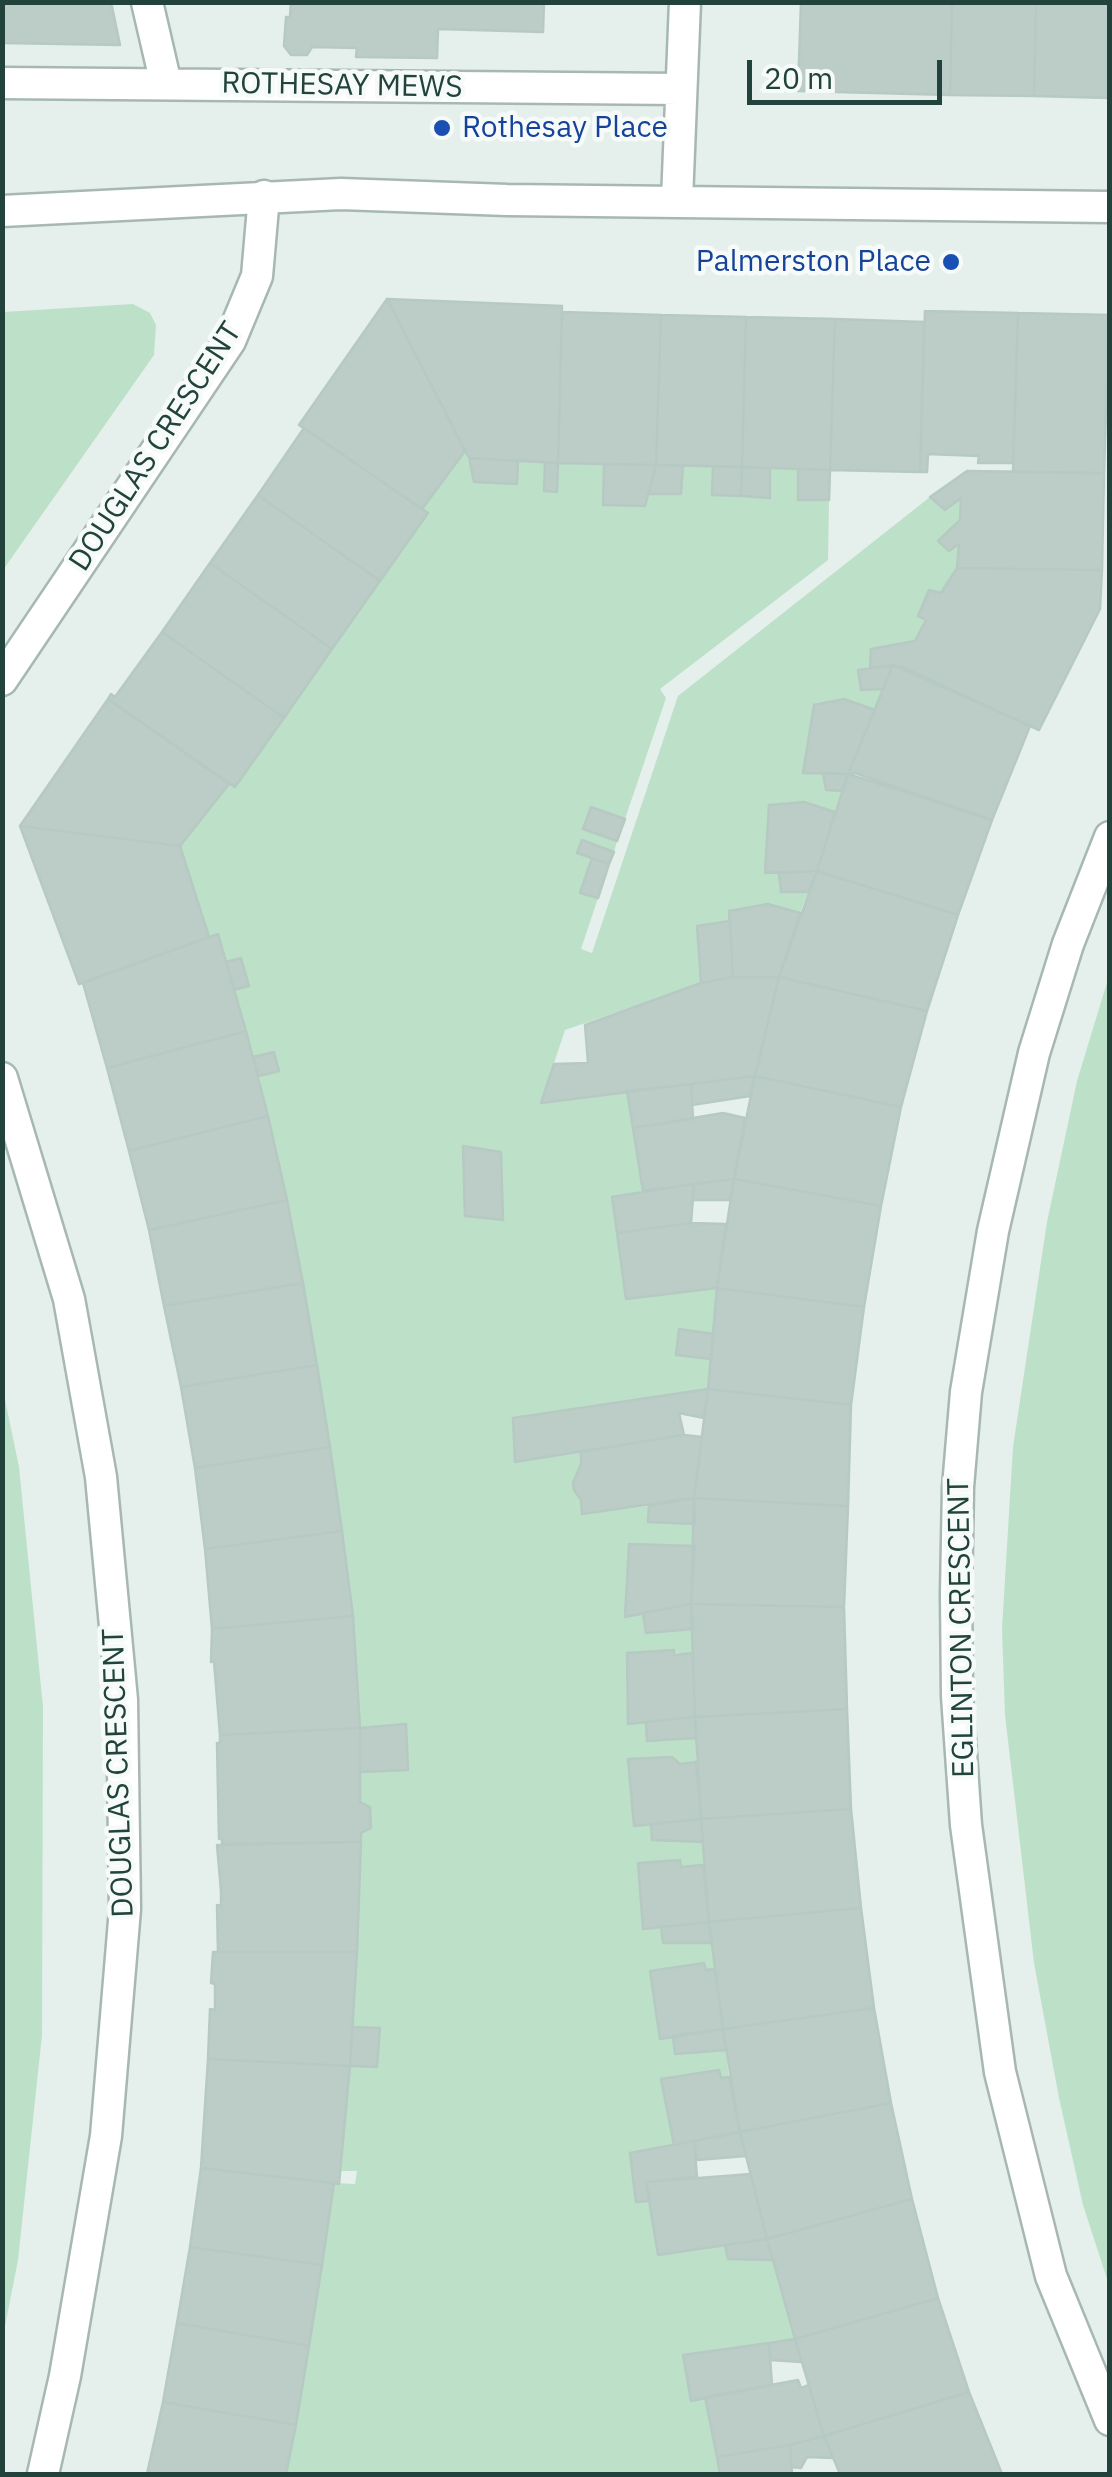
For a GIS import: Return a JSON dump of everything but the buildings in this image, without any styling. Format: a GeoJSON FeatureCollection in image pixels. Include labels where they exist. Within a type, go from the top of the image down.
{"type":"FeatureCollection","features":[{"type":"Feature","properties":{"kind":"street"},"geometry":{"type":"LineString","coordinates":[[147,2],[166,84]]}},
{"type":"Feature","properties":{"kind":"street"},"geometry":{"type":"LineString","coordinates":[[678,200],[685,2]]}},
{"type":"Feature","properties":{"kind":"street","name":"ROTHESAY MEWS"},"geometry":{"type":"LineString","coordinates":[[2,82],[681,89]]}},
{"type":"Feature","properties":{"kind":"street"},"geometry":{"type":"LineString","coordinates":[[2,210],[264,196],[1110,207]]}},
{"type":"Feature","properties":{"kind":"street","name":"DOUGLAS CRESCENT"},"geometry":{"type":"LineString","coordinates":[[2,680],[230,340],[257,276],[264,196]]}},
{"type":"Feature","properties":{"kind":"street","name":"EGLINTON CRESCENT"},"geometry":{"type":"LineString","coordinates":[[1110,836],[1068,944],[1034,1053],[992,1231],[966,1392],[958,1486],[956,1593],[957,1696],[966,1825],[1000,2072],[1052,2276],[1110,2420]]}},
{"type":"Feature","properties":{"kind":"street","name":"DOUGLAS CRESCENT"},"geometry":{"type":"LineString","coordinates":[[2,1078],[70,1299],[101,1477],[122,1700],[125,1909],[106,2136],[65,2376],[42,2474]]}},
{"type":"Feature","properties":{"kind":"green space"},"geometry":{"type":"Polygon","coordinates":[[[133,304],[150,313],[156,325],[154,355],[3,570],[3,312],[133,304]]]}},
{"type":"Feature","properties":{"kind":"green space"},"geometry":{"type":"Polygon","coordinates":[[[465,451],[475,482],[517,483],[518,461],[545,462],[544,491],[557,491],[558,463],[604,464],[604,505],[645,506],[649,494],[681,494],[683,466],[713,466],[712,495],[769,498],[770,468],[798,469],[798,500],[829,500],[828,560],[660,689],[666,698],[625,819],[591,808],[584,830],[617,841],[614,852],[582,840],[592,858],[580,892],[598,898],[581,949],[592,953],[678,696],[930,497],[945,510],[961,498],[960,520],[949,550],[959,544],[957,568],[941,593],[919,615],[926,620],[915,641],[871,649],[870,667],[858,670],[861,690],[883,689],[875,710],[844,699],[814,705],[803,772],[823,773],[826,790],[843,791],[835,812],[766,873],[779,873],[782,892],[808,892],[800,913],[768,904],[730,921],[698,926],[701,983],[565,1030],[541,1102],[627,1091],[643,1191],[612,1198],[626,1299],[717,1288],[714,1334],[680,1330],[676,1354],[711,1359],[708,1389],[514,1418],[516,1462],[581,1452],[573,1483],[582,1514],[649,1506],[649,1522],[695,1524],[695,1546],[629,1545],[625,1616],[643,1613],[693,1629],[693,1653],[628,1653],[628,1723],[646,1722],[647,1741],[696,1738],[696,1762],[680,1764],[671,1757],[628,1760],[635,1826],[651,1824],[653,1840],[703,1842],[703,1865],[681,1867],[680,1861],[638,1864],[643,1929],[661,1927],[663,1943],[712,1943],[715,1969],[706,1970],[704,1963],[673,2036],[676,2054],[726,2050],[729,2077],[721,2078],[674,2145],[630,2154],[636,2201],[650,2201],[658,2255],[725,2245],[729,2259],[773,2260],[795,2339],[683,2356],[705,2398],[720,2474],[286,2474],[334,2183],[355,2184],[357,2171],[341,2171],[350,2066],[377,2067],[380,2029],[352,2027],[361,1833],[371,1827],[370,1807],[360,1802],[360,1772],[407,1770],[406,1725],[360,1728],[353,1616],[330,1447],[287,1200],[259,1076],[279,1070],[274,1052],[253,1057],[234,990],[249,986],[241,959],[226,962],[218,934],[209,937],[180,846],[229,784],[235,786],[428,514],[422,509],[465,451]],[[463,1147],[465,1216],[503,1219],[501,1152],[463,1147]]]}},
{"type":"Feature","properties":{"kind":"green space"},"geometry":{"type":"Polygon","coordinates":[[[1109,976],[1110,2285],[1083,2205],[1034,1963],[1005,1715],[1002,1629],[1013,1447],[1047,1222],[1077,1081],[1109,976]]]}},
{"type":"Feature","properties":{"kind":"green space"},"geometry":{"type":"Polygon","coordinates":[[[3,1390],[19,1467],[43,1707],[42,2035],[18,2260],[3,2336],[3,1390]]]}},
{"type":"Feature","properties":{"kind":"place","name":"Rothesay Place"},"geometry":{"type":"Point","coordinates":[442,128]}},
{"type":"Feature","properties":{"kind":"place","name":"Palmerston Place"},"geometry":{"type":"Point","coordinates":[951,262]}}]}
